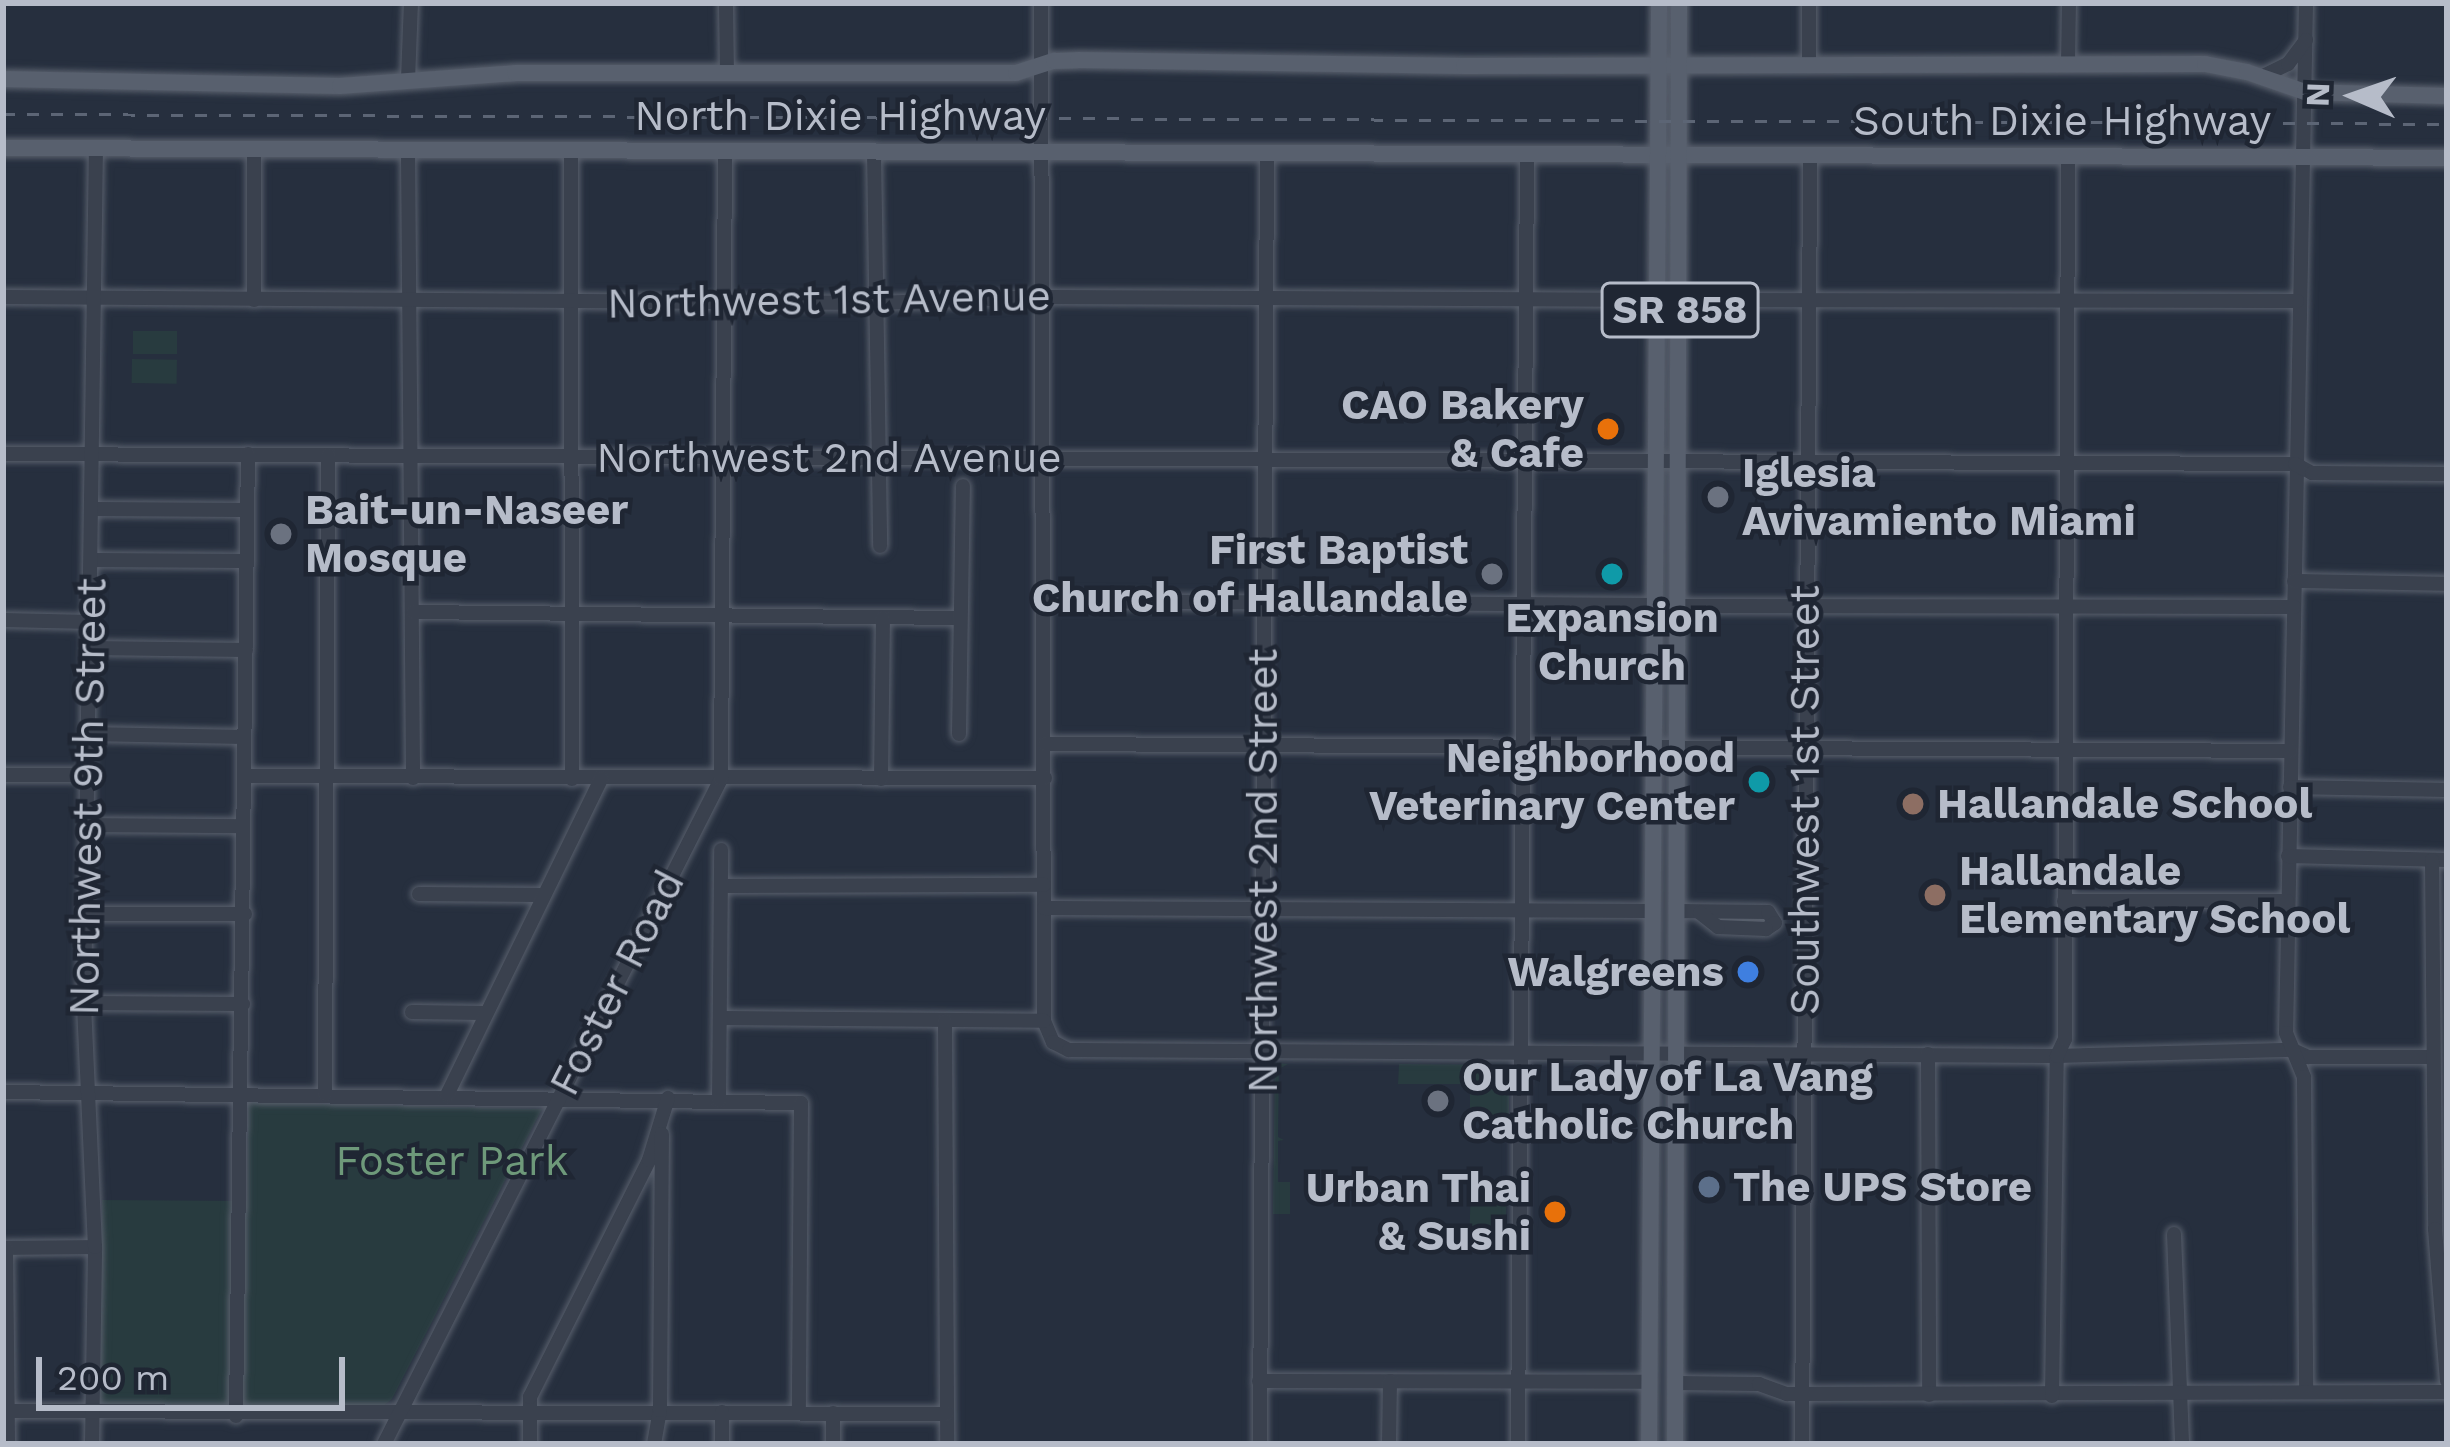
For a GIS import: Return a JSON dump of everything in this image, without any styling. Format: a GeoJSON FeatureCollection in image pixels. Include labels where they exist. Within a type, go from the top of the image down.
{"type":"FeatureCollection","features":[{"type":"Feature","properties":{"kind":"main road","name":"SR 858"},"geometry":{"type":"LineString","coordinates":[[1649,1444],[1659,3]]}},
{"type":"Feature","properties":{"kind":"main road","name":"SR 858"},"geometry":{"type":"LineString","coordinates":[[1675,1444],[1678,3]]}},
{"type":"Feature","properties":{"kind":"main road"},"geometry":{"type":"LineString","coordinates":[[3,79],[340,86],[727,70],[1016,73],[1078,60],[2214,65],[2305,92],[2447,97]]}},
{"type":"Feature","properties":{"kind":"main road","name":"North Dixie Highway"},"geometry":{"type":"LineString","coordinates":[[3,148],[1677,157]]}},
{"type":"Feature","properties":{"kind":"main road","name":"South Dixie Highway"},"geometry":{"type":"LineString","coordinates":[[1677,157],[2447,158]]}},
{"type":"Feature","properties":{"kind":"main road"},"geometry":{"type":"LineString","coordinates":[[1649,1336],[1662,1369],[1675,1383]]}},
{"type":"Feature","properties":{"kind":"main road"},"geometry":{"type":"LineString","coordinates":[[1649,1382],[1664,1396],[1675,1422]]}},
{"type":"Feature","properties":{"kind":"street"},"geometry":{"type":"LineString","coordinates":[[409,80],[410,3]]}},
{"type":"Feature","properties":{"kind":"street"},"geometry":{"type":"LineString","coordinates":[[726,3],[727,70]]}},
{"type":"Feature","properties":{"kind":"street"},"geometry":{"type":"LineString","coordinates":[[1041,3],[1046,297],[1044,1022],[1053,1042],[1069,1050],[2057,1056],[2293,1050],[2308,1058],[2432,1057]]}},
{"type":"Feature","properties":{"kind":"street"},"geometry":{"type":"LineString","coordinates":[[1809,3],[1809,63]]}},
{"type":"Feature","properties":{"kind":"street"},"geometry":{"type":"LineString","coordinates":[[2068,64],[2069,3]]}},
{"type":"Feature","properties":{"kind":"street"},"geometry":{"type":"LineString","coordinates":[[2306,3],[2286,1033],[2304,1077],[2306,1391]]}},
{"type":"Feature","properties":{"kind":"street"},"geometry":{"type":"LineString","coordinates":[[2261,77],[2288,64],[2306,40]]}},
{"type":"Feature","properties":{"kind":"street","name":"Northwest 9th Street"},"geometry":{"type":"LineString","coordinates":[[92,1444],[93,1111],[85,1093],[84,1003],[96,148]]}},
{"type":"Feature","properties":{"kind":"street"},"geometry":{"type":"LineString","coordinates":[[254,149],[254,300]]}},
{"type":"Feature","properties":{"kind":"street"},"geometry":{"type":"LineString","coordinates":[[408,150],[413,778]]}},
{"type":"Feature","properties":{"kind":"street"},"geometry":{"type":"LineString","coordinates":[[571,151],[572,779]]}},
{"type":"Feature","properties":{"kind":"street"},"geometry":{"type":"LineString","coordinates":[[721,779],[725,152]]}},
{"type":"Feature","properties":{"kind":"street"},"geometry":{"type":"LineString","coordinates":[[874,152],[880,546]]}},
{"type":"Feature","properties":{"kind":"street","name":"Northwest 2nd Street"},"geometry":{"type":"LineString","coordinates":[[1260,1444],[1268,154]]}},
{"type":"Feature","properties":{"kind":"street"},"geometry":{"type":"LineString","coordinates":[[1518,1444],[1527,155]]}},
{"type":"Feature","properties":{"kind":"street","name":"Southwest 1st Street"},"geometry":{"type":"LineString","coordinates":[[1802,1444],[1810,157]]}},
{"type":"Feature","properties":{"kind":"street"},"geometry":{"type":"LineString","coordinates":[[2052,1396],[2057,1056],[2065,1039],[2068,157]]}},
{"type":"Feature","properties":{"kind":"street","name":"Northwest 1st Avenue"},"geometry":{"type":"LineString","coordinates":[[3,297],[876,303],[1046,297],[1654,300]]}},
{"type":"Feature","properties":{"kind":"street"},"geometry":{"type":"LineString","coordinates":[[1680,300],[2297,301]]}},
{"type":"Feature","properties":{"kind":"street","name":"Northwest 2nd Avenue"},"geometry":{"type":"LineString","coordinates":[[3,454],[2295,464],[2312,473],[2447,474]]}},
{"type":"Feature","properties":{"kind":"street"},"geometry":{"type":"LineString","coordinates":[[236,1416],[248,454]]}},
{"type":"Feature","properties":{"kind":"street"},"geometry":{"type":"LineString","coordinates":[[325,1094],[328,455]]}},
{"type":"Feature","properties":{"kind":"street"},"geometry":{"type":"LineString","coordinates":[[959,734],[963,486]]}},
{"type":"Feature","properties":{"kind":"street"},"geometry":{"type":"LineString","coordinates":[[92,509],[246,510]]}},
{"type":"Feature","properties":{"kind":"street"},"geometry":{"type":"LineString","coordinates":[[91,560],[245,561]]}},
{"type":"Feature","properties":{"kind":"street"},"geometry":{"type":"LineString","coordinates":[[2294,581],[2447,584]]}},
{"type":"Feature","properties":{"kind":"street"},"geometry":{"type":"LineString","coordinates":[[1045,602],[1653,605]]}},
{"type":"Feature","properties":{"kind":"street"},"geometry":{"type":"LineString","coordinates":[[1676,605],[2294,608]]}},
{"type":"Feature","properties":{"kind":"street"},"geometry":{"type":"LineString","coordinates":[[413,613],[960,618]]}},
{"type":"Feature","properties":{"kind":"street"},"geometry":{"type":"LineString","coordinates":[[881,779],[883,618]]}},
{"type":"Feature","properties":{"kind":"street"},"geometry":{"type":"LineString","coordinates":[[3,620],[91,622]]}},
{"type":"Feature","properties":{"kind":"street"},"geometry":{"type":"LineString","coordinates":[[90,648],[246,650]]}},
{"type":"Feature","properties":{"kind":"street"},"geometry":{"type":"LineString","coordinates":[[88,734],[244,737]]}},
{"type":"Feature","properties":{"kind":"street"},"geometry":{"type":"LineString","coordinates":[[1045,744],[2290,751]]}},
{"type":"Feature","properties":{"kind":"street"},"geometry":{"type":"LineString","coordinates":[[3,775],[87,776]]}},
{"type":"Feature","properties":{"kind":"street"},"geometry":{"type":"LineString","coordinates":[[244,776],[1045,778]]}},
{"type":"Feature","properties":{"kind":"street"},"geometry":{"type":"LineString","coordinates":[[447,1095],[601,779]]}},
{"type":"Feature","properties":{"kind":"street","name":"Foster Road"},"geometry":{"type":"LineString","coordinates":[[384,1444],[721,779]]}},
{"type":"Feature","properties":{"kind":"street"},"geometry":{"type":"LineString","coordinates":[[2290,787],[2447,790]]}},
{"type":"Feature","properties":{"kind":"street"},"geometry":{"type":"LineString","coordinates":[[87,825],[243,826]]}},
{"type":"Feature","properties":{"kind":"street"},"geometry":{"type":"LineString","coordinates":[[719,1101],[722,850]]}},
{"type":"Feature","properties":{"kind":"street"},"geometry":{"type":"LineString","coordinates":[[2288,856],[2440,860],[2440,988],[2432,1057],[2440,1109],[2437,1275],[2447,1381]]}},
{"type":"Feature","properties":{"kind":"street"},"geometry":{"type":"LineString","coordinates":[[722,886],[1044,885]]}},
{"type":"Feature","properties":{"kind":"street"},"geometry":{"type":"LineString","coordinates":[[419,894],[542,895]]}},
{"type":"Feature","properties":{"kind":"street"},"geometry":{"type":"LineString","coordinates":[[2064,901],[2288,901]]}},
{"type":"Feature","properties":{"kind":"street"},"geometry":{"type":"LineString","coordinates":[[1044,908],[1653,911]]}},
{"type":"Feature","properties":{"kind":"street"},"geometry":{"type":"LineString","coordinates":[[1676,911],[1700,914]]}},
{"type":"Feature","properties":{"kind":"street"},"geometry":{"type":"LineString","coordinates":[[85,914],[245,914]]}},
{"type":"Feature","properties":{"kind":"street"},"geometry":{"type":"LineString","coordinates":[[84,1003],[243,1004]]}},
{"type":"Feature","properties":{"kind":"street"},"geometry":{"type":"LineString","coordinates":[[412,1012],[484,1013]]}},
{"type":"Feature","properties":{"kind":"street"},"geometry":{"type":"LineString","coordinates":[[721,1018],[1044,1022]]}},
{"type":"Feature","properties":{"kind":"street"},"geometry":{"type":"LineString","coordinates":[[945,1021],[947,1444]]}},
{"type":"Feature","properties":{"kind":"street"},"geometry":{"type":"LineString","coordinates":[[1928,1054],[1929,1395]]}},
{"type":"Feature","properties":{"kind":"street"},"geometry":{"type":"LineString","coordinates":[[3,1092],[558,1096],[801,1103],[800,1412]]}},
{"type":"Feature","properties":{"kind":"street"},"geometry":{"type":"LineString","coordinates":[[653,1444],[660,1410],[662,1129],[668,1098]]}},
{"type":"Feature","properties":{"kind":"street"},"geometry":{"type":"LineString","coordinates":[[530,1444],[530,1397],[662,1129]]}},
{"type":"Feature","properties":{"kind":"street"},"geometry":{"type":"LineString","coordinates":[[2174,1234],[2176,1396],[2182,1444]]}},
{"type":"Feature","properties":{"kind":"street"},"geometry":{"type":"LineString","coordinates":[[8,1444],[5,1248],[95,1247]]}},
{"type":"Feature","properties":{"kind":"street"},"geometry":{"type":"LineString","coordinates":[[1259,1381],[1649,1382]]}},
{"type":"Feature","properties":{"kind":"street"},"geometry":{"type":"LineString","coordinates":[[1390,1382],[1390,1444]]}},
{"type":"Feature","properties":{"kind":"street"},"geometry":{"type":"LineString","coordinates":[[1675,1383],[1759,1384],[1803,1394],[2447,1392]]}},
{"type":"Feature","properties":{"kind":"street"},"geometry":{"type":"LineString","coordinates":[[6,1411],[236,1416],[660,1410],[947,1414]]}},
{"type":"Feature","properties":{"kind":"street"},"geometry":{"type":"LineString","coordinates":[[722,1412],[722,1444]]}},
{"type":"Feature","properties":{"kind":"street"},"geometry":{"type":"LineString","coordinates":[[833,1413],[833,1444]]}},
{"type":"Feature","properties":{"kind":"green space"},"geometry":{"type":"Polygon","coordinates":[[[133,331],[177,331],[177,354],[133,354],[133,331]]]}},
{"type":"Feature","properties":{"kind":"green space"},"geometry":{"type":"Polygon","coordinates":[[[132,359],[177,360],[177,384],[132,383],[132,359]]]}},
{"type":"Feature","properties":{"kind":"green space"},"geometry":{"type":"Polygon","coordinates":[[[1275,1063],[1288,1064],[1279,1069],[1278,1137],[1284,1140],[1278,1141],[1278,1182],[1290,1182],[1290,1214],[1273,1214],[1275,1063]]]}},
{"type":"Feature","properties":{"kind":"green space"},"geometry":{"type":"Polygon","coordinates":[[[1399,1064],[1508,1065],[1509,1084],[1469,1084],[1469,1073],[1468,1084],[1398,1084],[1399,1064]]]}},
{"type":"Feature","properties":{"kind":"green space"},"geometry":{"type":"Polygon","coordinates":[[[1470,1086],[1509,1086],[1509,1118],[1470,1118],[1470,1086]]]}},
{"type":"Feature","properties":{"kind":"green space","name":"Foster Park"},"geometry":{"type":"Polygon","coordinates":[[[248,1102],[542,1109],[392,1399],[383,1406],[100,1404],[102,1200],[247,1201],[248,1102]]]}},
{"type":"Feature","properties":{"kind":"green space"},"geometry":{"type":"Polygon","coordinates":[[[1471,1187],[1507,1188],[1505,1233],[1469,1232],[1471,1187]]]}},
{"type":"Feature","properties":{"kind":"railway"},"geometry":{"type":"LineString","coordinates":[[3,114],[2447,124]]}},
{"type":"Feature","properties":{"kind":"place","name":"CAO Bakery & Cafe"},"geometry":{"type":"Point","coordinates":[1608,429]}},
{"type":"Feature","properties":{"kind":"place","name":"Iglesia Avivamiento Miami"},"geometry":{"type":"Point","coordinates":[1718,497]}},
{"type":"Feature","properties":{"kind":"place","name":"Bait-un-Naseer Mosque"},"geometry":{"type":"Point","coordinates":[281,534]}},
{"type":"Feature","properties":{"kind":"place","name":"First Baptist Church of Hallandale"},"geometry":{"type":"Point","coordinates":[1492,574]}},
{"type":"Feature","properties":{"kind":"place","name":"Expansion Church"},"geometry":{"type":"Point","coordinates":[1612,574]}},
{"type":"Feature","properties":{"kind":"place","name":"Neighborhood Veterinary Center"},"geometry":{"type":"Point","coordinates":[1759,782]}},
{"type":"Feature","properties":{"kind":"place","name":"Hallandale School"},"geometry":{"type":"Point","coordinates":[1913,804]}},
{"type":"Feature","properties":{"kind":"place","name":"Hallandale Elementary School"},"geometry":{"type":"Point","coordinates":[1935,895]}},
{"type":"Feature","properties":{"kind":"place","name":"Walgreens"},"geometry":{"type":"Point","coordinates":[1748,972]}},
{"type":"Feature","properties":{"kind":"place","name":"Our Lady of La Vang Catholic Church"},"geometry":{"type":"Point","coordinates":[1438,1101]}},
{"type":"Feature","properties":{"kind":"place","name":"The UPS Store"},"geometry":{"type":"Point","coordinates":[1709,1187]}},
{"type":"Feature","properties":{"kind":"place","name":"Urban Thai & Sushi"},"geometry":{"type":"Point","coordinates":[1555,1212]}}]}
